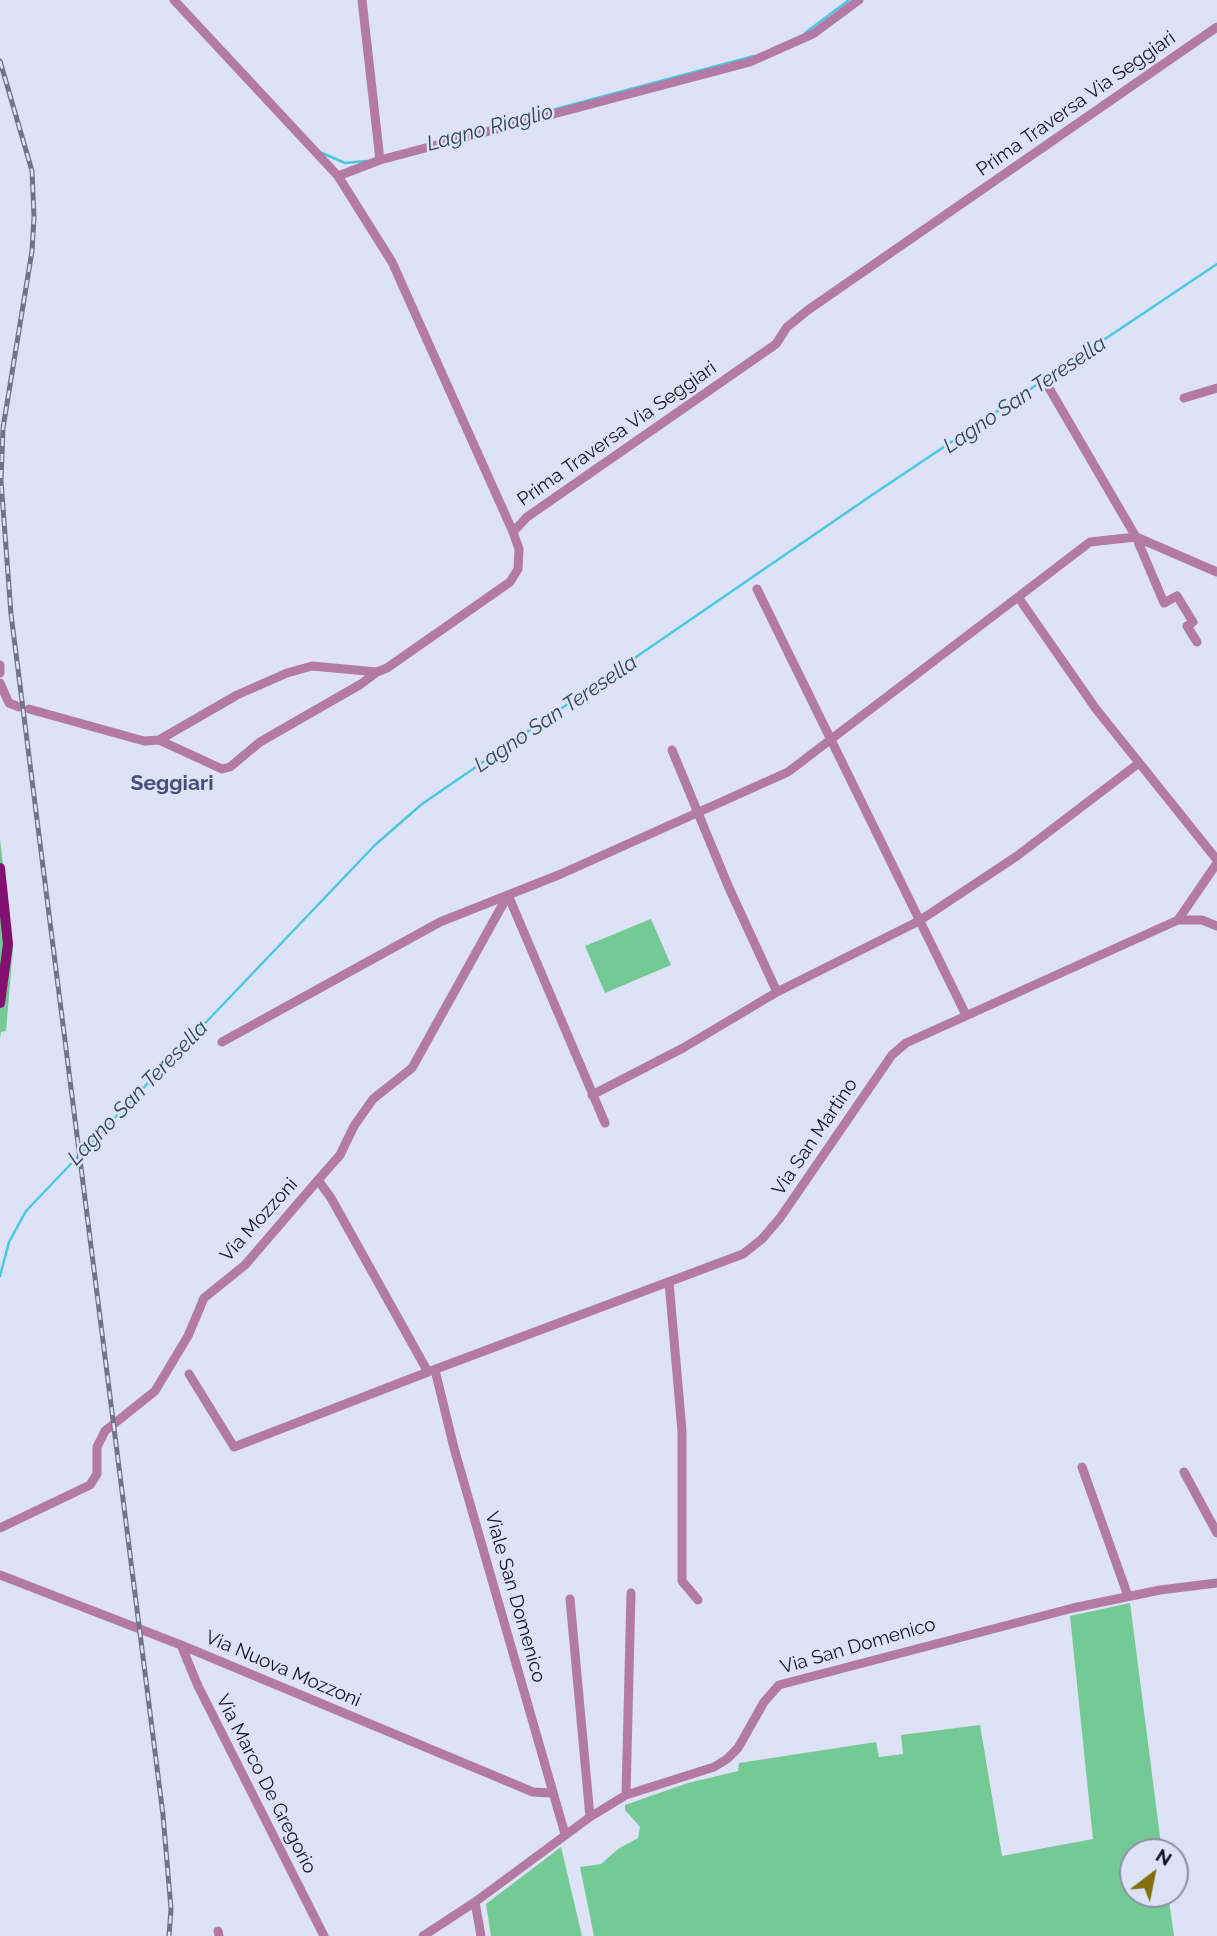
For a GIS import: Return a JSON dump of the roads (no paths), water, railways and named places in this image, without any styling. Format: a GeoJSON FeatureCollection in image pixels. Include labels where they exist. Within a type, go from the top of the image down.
{"type":"FeatureCollection","features":[{"type":"Feature","properties":{"kind":"main road"},"geometry":{"type":"LineString","coordinates":[[0,868],[8,944],[0,1003]]}},
{"type":"Feature","properties":{"kind":"street"},"geometry":{"type":"LineString","coordinates":[[174,0],[338,176],[392,262],[513,532]]}},
{"type":"Feature","properties":{"kind":"street"},"geometry":{"type":"LineString","coordinates":[[362,0],[380,160]]}},
{"type":"Feature","properties":{"kind":"street"},"geometry":{"type":"LineString","coordinates":[[338,176],[380,160],[750,62],[813,34],[859,0]]}},
{"type":"Feature","properties":{"kind":"street","name":"Prima Traversa Via Seggiari"},"geometry":{"type":"LineString","coordinates":[[159,740],[222,769],[230,767],[260,742],[361,684],[510,582],[518,569],[520,558],[513,532],[527,517],[769,348],[787,327],[808,310],[1217,27]]}},
{"type":"Feature","properties":{"kind":"street"},"geometry":{"type":"LineString","coordinates":[[1049,388],[1136,537],[1164,603],[1177,596],[1193,622],[1187,626],[1197,642]]}},
{"type":"Feature","properties":{"kind":"street"},"geometry":{"type":"LineString","coordinates":[[1184,398],[1217,388]]}},
{"type":"Feature","properties":{"kind":"street"},"geometry":{"type":"LineString","coordinates":[[222,1042],[440,922],[699,814],[788,772],[1090,542],[1136,537],[1217,572]]}},
{"type":"Feature","properties":{"kind":"street"},"geometry":{"type":"LineString","coordinates":[[757,589],[966,1016]]}},
{"type":"Feature","properties":{"kind":"street"},"geometry":{"type":"LineString","coordinates":[[1018,597],[1096,709],[1217,861],[1178,920]]}},
{"type":"Feature","properties":{"kind":"street"},"geometry":{"type":"LineString","coordinates":[[0,666],[0,673]]}},
{"type":"Feature","properties":{"kind":"street"},"geometry":{"type":"LineString","coordinates":[[0,683],[9,704],[130,738],[159,740],[237,695],[287,673],[312,666],[377,672]]}},
{"type":"Feature","properties":{"kind":"street"},"geometry":{"type":"LineString","coordinates":[[672,750],[777,992]]}},
{"type":"Feature","properties":{"kind":"street"},"geometry":{"type":"LineString","coordinates":[[592,1095],[682,1048],[777,992],[919,920],[1017,856],[1139,763]]}},
{"type":"Feature","properties":{"kind":"street"},"geometry":{"type":"LineString","coordinates":[[508,895],[540,964],[604,1123]]}},
{"type":"Feature","properties":{"kind":"street"},"geometry":{"type":"LineString","coordinates":[[318,1180],[340,1155],[354,1126],[373,1099],[412,1069],[508,895]]}},
{"type":"Feature","properties":{"kind":"street"},"geometry":{"type":"LineString","coordinates":[[1178,920],[1202,920],[1217,926]]}},
{"type":"Feature","properties":{"kind":"street","name":"Via San Martino"},"geometry":{"type":"LineString","coordinates":[[189,1374],[234,1447],[743,1254],[762,1239],[780,1218],[892,1055],[906,1043],[1178,920]]}},
{"type":"Feature","properties":{"kind":"street","name":"Via Mozzoni"},"geometry":{"type":"LineString","coordinates":[[0,1528],[90,1485],[96,1474],[97,1447],[105,1431],[155,1391],[188,1336],[204,1298],[245,1265],[318,1180],[328,1191],[431,1371]]}},
{"type":"Feature","properties":{"kind":"street"},"geometry":{"type":"LineString","coordinates":[[669,1282],[682,1431],[682,1581],[698,1600]]}},
{"type":"Feature","properties":{"kind":"street","name":"Viale San Domenico"},"geometry":{"type":"LineString","coordinates":[[431,1371],[565,1834]]}},
{"type":"Feature","properties":{"kind":"street"},"geometry":{"type":"LineString","coordinates":[[1082,1467],[1128,1596]]}},
{"type":"Feature","properties":{"kind":"street"},"geometry":{"type":"LineString","coordinates":[[1184,1472],[1217,1533]]}},
{"type":"Feature","properties":{"kind":"street","name":"Via Nuova Mozzoni"},"geometry":{"type":"LineString","coordinates":[[0,1575],[181,1645],[533,1792],[552,1793]]}},
{"type":"Feature","properties":{"kind":"street","name":"Via San Domenico"},"geometry":{"type":"LineString","coordinates":[[423,1936],[475,1902],[565,1834],[626,1795],[714,1767],[727,1759],[738,1748],[764,1702],[779,1685],[1023,1620],[1128,1596],[1217,1583]]}},
{"type":"Feature","properties":{"kind":"street"},"geometry":{"type":"LineString","coordinates":[[626,1795],[631,1593]]}},
{"type":"Feature","properties":{"kind":"street"},"geometry":{"type":"LineString","coordinates":[[570,1599],[590,1817]]}},
{"type":"Feature","properties":{"kind":"street","name":"Via Marco De Gregorio"},"geometry":{"type":"LineString","coordinates":[[181,1645],[198,1686],[324,1936]]}},
{"type":"Feature","properties":{"kind":"street"},"geometry":{"type":"LineString","coordinates":[[475,1902],[481,1936]]}},
{"type":"Feature","properties":{"kind":"waterway","name":"Lagno Riaglio"},"geometry":{"type":"LineString","coordinates":[[805,33],[849,0]]}},
{"type":"Feature","properties":{"kind":"waterway","name":"Lagno Riaglio"},"geometry":{"type":"LineString","coordinates":[[537,114],[754,56]]}},
{"type":"Feature","properties":{"kind":"waterway","name":"Lagno Riaglio"},"geometry":{"type":"LineString","coordinates":[[322,153],[345,163],[366,161]]}},
{"type":"Feature","properties":{"kind":"waterway","name":"Lagno San Teresella"},"geometry":{"type":"LineString","coordinates":[[0,1276],[9,1242],[26,1211],[375,845],[422,804],[872,495],[1217,264]]}},
{"type":"Feature","properties":{"kind":"railway"},"geometry":{"type":"LineString","coordinates":[[0,61],[32,171],[34,217],[32,251],[3,428],[1,481],[11,614],[163,1815],[171,1909],[169,1936]]}},
{"type":"Feature","properties":{"kind":"district","name":"Seggiari"},"geometry":{"type":"Point","coordinates":[172,784]}}]}
